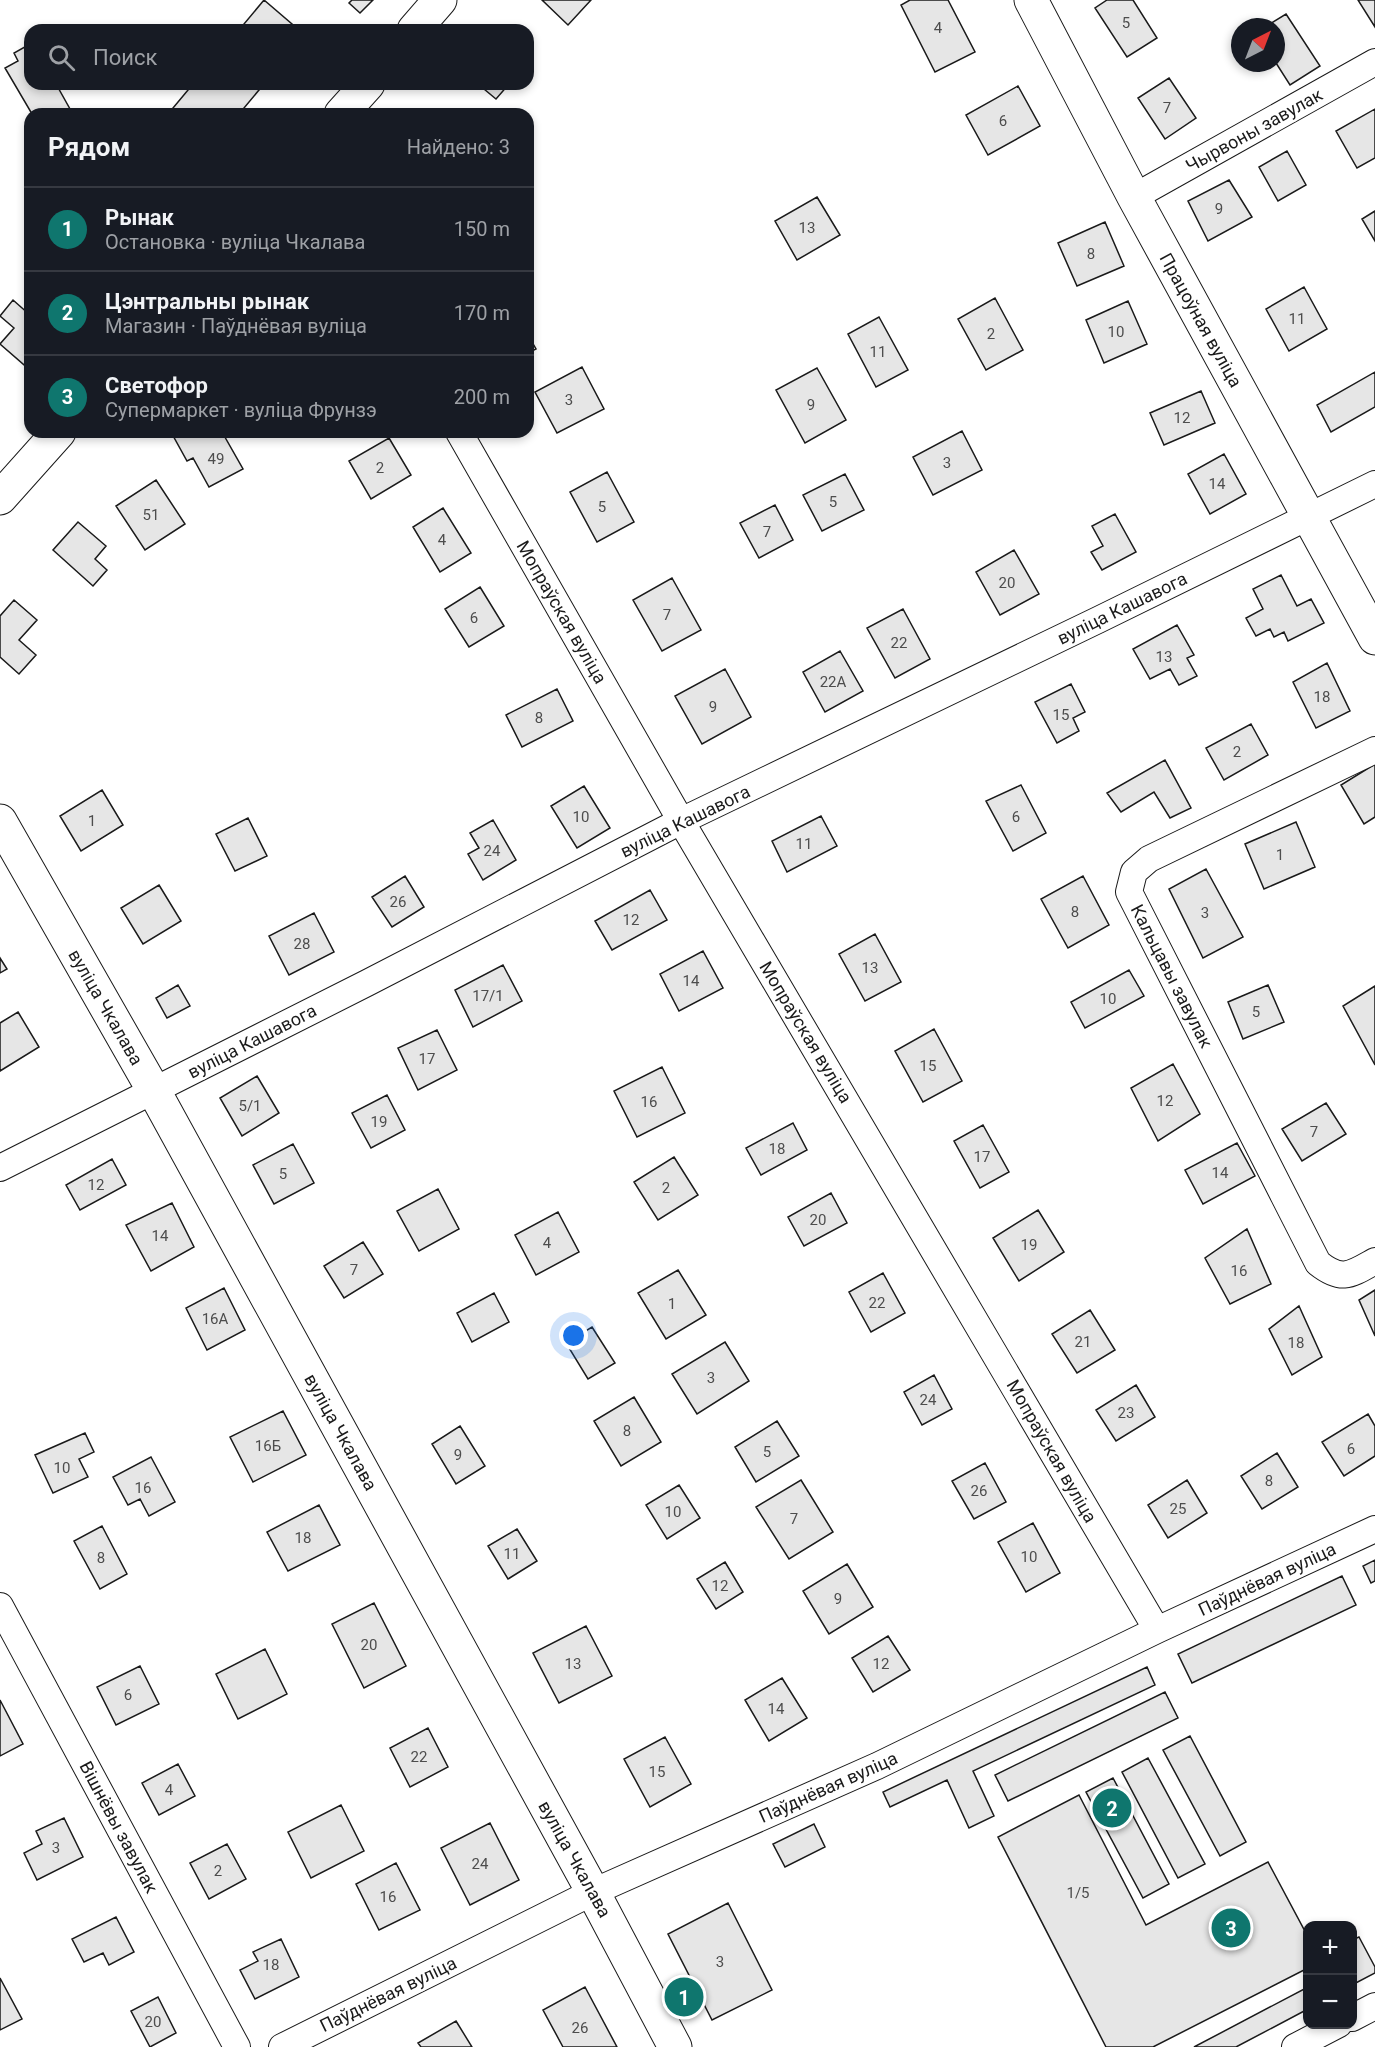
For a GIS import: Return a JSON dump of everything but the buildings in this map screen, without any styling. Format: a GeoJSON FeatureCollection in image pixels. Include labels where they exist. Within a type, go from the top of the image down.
{"type":"FeatureCollection","features":[{"type":"Feature","properties":{"kind":"main road"},"geometry":{"type":"LineString","coordinates":[[419,24],[440,0]]}},
{"type":"Feature","properties":{"kind":"main road","name":"Працоўная вуліца"},"geometry":{"type":"LineString","coordinates":[[1031,0],[1134,197],[1375,638]]}},
{"type":"Feature","properties":{"kind":"main road"},"geometry":{"type":"LineString","coordinates":[[346,108],[363,90]]}},
{"type":"Feature","properties":{"kind":"main road"},"geometry":{"type":"LineString","coordinates":[[0,498],[54,438]]}},
{"type":"Feature","properties":{"kind":"main road","name":"вуліца Чкалава"},"geometry":{"type":"LineString","coordinates":[[0,821],[154,1091],[593,1892],[675,2047]]}},
{"type":"Feature","properties":{"kind":"street","name":"Чырвоны завулак"},"geometry":{"type":"LineString","coordinates":[[1134,197],[1375,62]]}},
{"type":"Feature","properties":{"kind":"street","name":"Мопраўская вуліца"},"geometry":{"type":"LineString","coordinates":[[462,438],[681,821],[1157,1630]]}},
{"type":"Feature","properties":{"kind":"street","name":"вуліца Кашавога"},"geometry":{"type":"LineString","coordinates":[[0,1168],[681,821],[1375,484]]}},
{"type":"Feature","properties":{"kind":"street","name":"Кальцавы завулак"},"geometry":{"type":"LineString","coordinates":[[1375,750],[1149,859],[1134,872],[1129,892],[1318,1263],[1332,1274],[1352,1274],[1375,1261]]}},
{"type":"Feature","properties":{"kind":"street","name":"Паўднёвая вуліца"},"geometry":{"type":"LineString","coordinates":[[282,2047],[593,1892],[877,1766],[1157,1630],[1375,1530]]}},
{"type":"Feature","properties":{"kind":"street","name":"Вішнёвы завулак"},"geometry":{"type":"LineString","coordinates":[[0,1606],[237,2047]]}},
{"type":"Feature","properties":{"kind":"street"},"geometry":{"type":"LineString","coordinates":[[1357,2016],[1375,2006]]}},
{"type":"Feature","properties":{"kind":"street"},"geometry":{"type":"LineString","coordinates":[[1295,2047],[1331,2029]]}},
{"type":"Feature","properties":{"kind":"place","name":"Цэнтральны рынак"},"geometry":{"type":"Point","coordinates":[1112,1808]}},
{"type":"Feature","properties":{"kind":"place","name":"Светофор"},"geometry":{"type":"Point","coordinates":[1231,1928]}},
{"type":"Feature","properties":{"kind":"place","name":"Рынак"},"geometry":{"type":"Point","coordinates":[684,1997]}}]}
